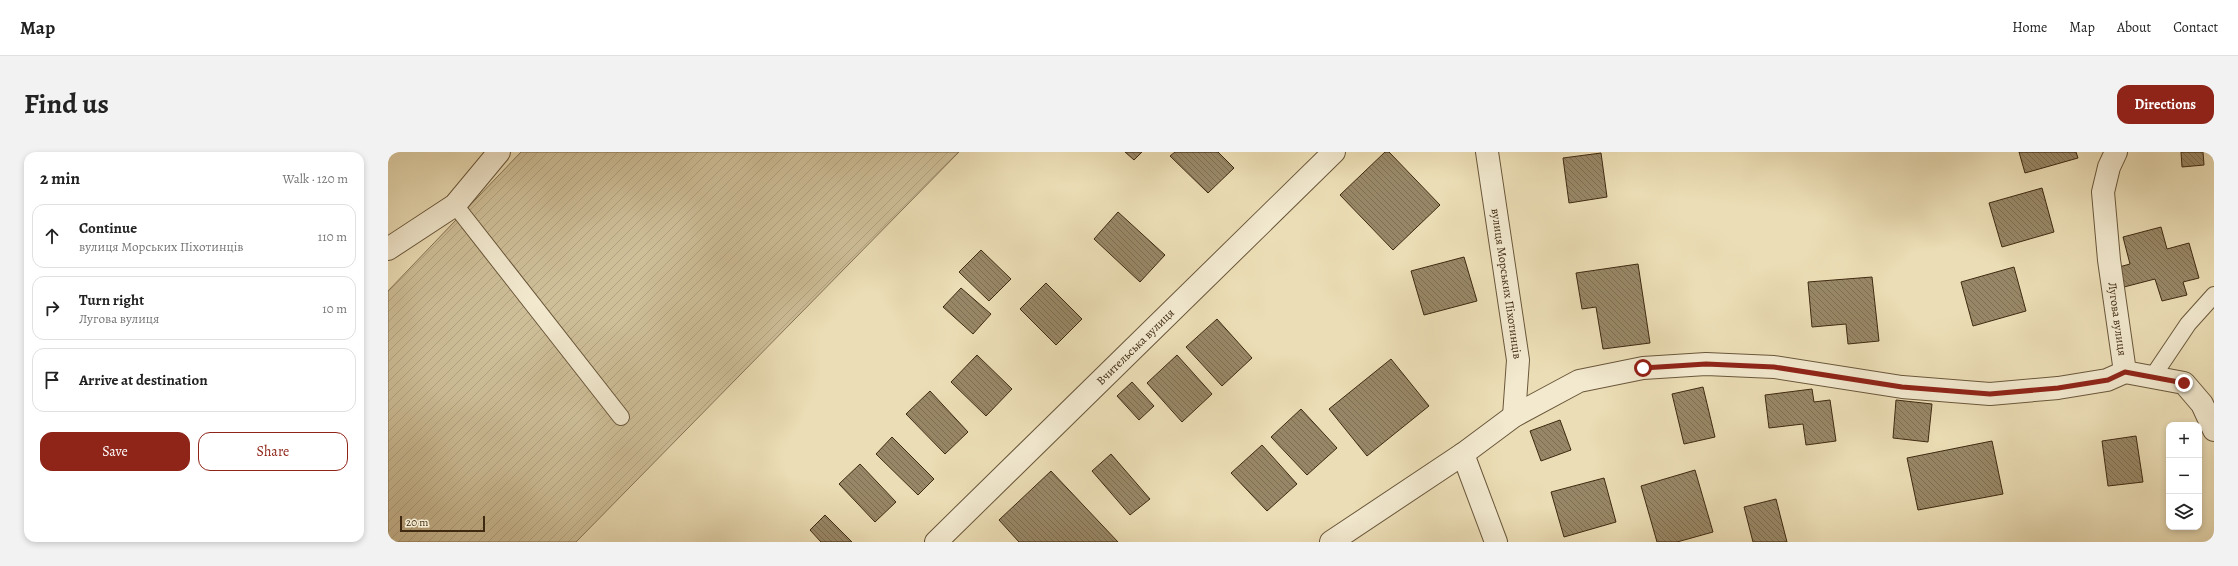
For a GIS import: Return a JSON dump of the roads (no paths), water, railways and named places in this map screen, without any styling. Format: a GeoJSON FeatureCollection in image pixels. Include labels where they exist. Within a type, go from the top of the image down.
{"type":"FeatureCollection","features":[{"type":"Feature","properties":{"kind":"street"},"geometry":{"type":"LineString","coordinates":[[388,248],[455,205],[499,152]]}},
{"type":"Feature","properties":{"kind":"street","name":"Вчительська вулиця"},"geometry":{"type":"LineString","coordinates":[[943,540],[1334,152]]}},
{"type":"Feature","properties":{"kind":"street","name":"вулиця Морських Піхотинців"},"geometry":{"type":"LineString","coordinates":[[1487,152],[1518,360],[1514,416]]}},
{"type":"Feature","properties":{"kind":"street","name":"Лугова вулиця"},"geometry":{"type":"LineString","coordinates":[[2116,152],[2109,167],[2103,192],[2109,260],[2125,372],[2184,383],[2202,404],[2214,430]]}},
{"type":"Feature","properties":{"kind":"street"},"geometry":{"type":"LineString","coordinates":[[1331,542],[1464,454],[1514,416],[1579,381],[1643,368],[1706,364],[1774,367],[1902,387],[1990,394],[2058,388],[2108,380],[2125,372]]}},
{"type":"Feature","properties":{"kind":"street"},"geometry":{"type":"LineString","coordinates":[[1464,454],[1496,542]]}},
{"type":"Feature","properties":{"kind":"lane"},"geometry":{"type":"LineString","coordinates":[[455,205],[621,417]]}},
{"type":"Feature","properties":{"kind":"lane"},"geometry":{"type":"LineString","coordinates":[[2153,376],[2188,324],[2214,295]]}}]}
